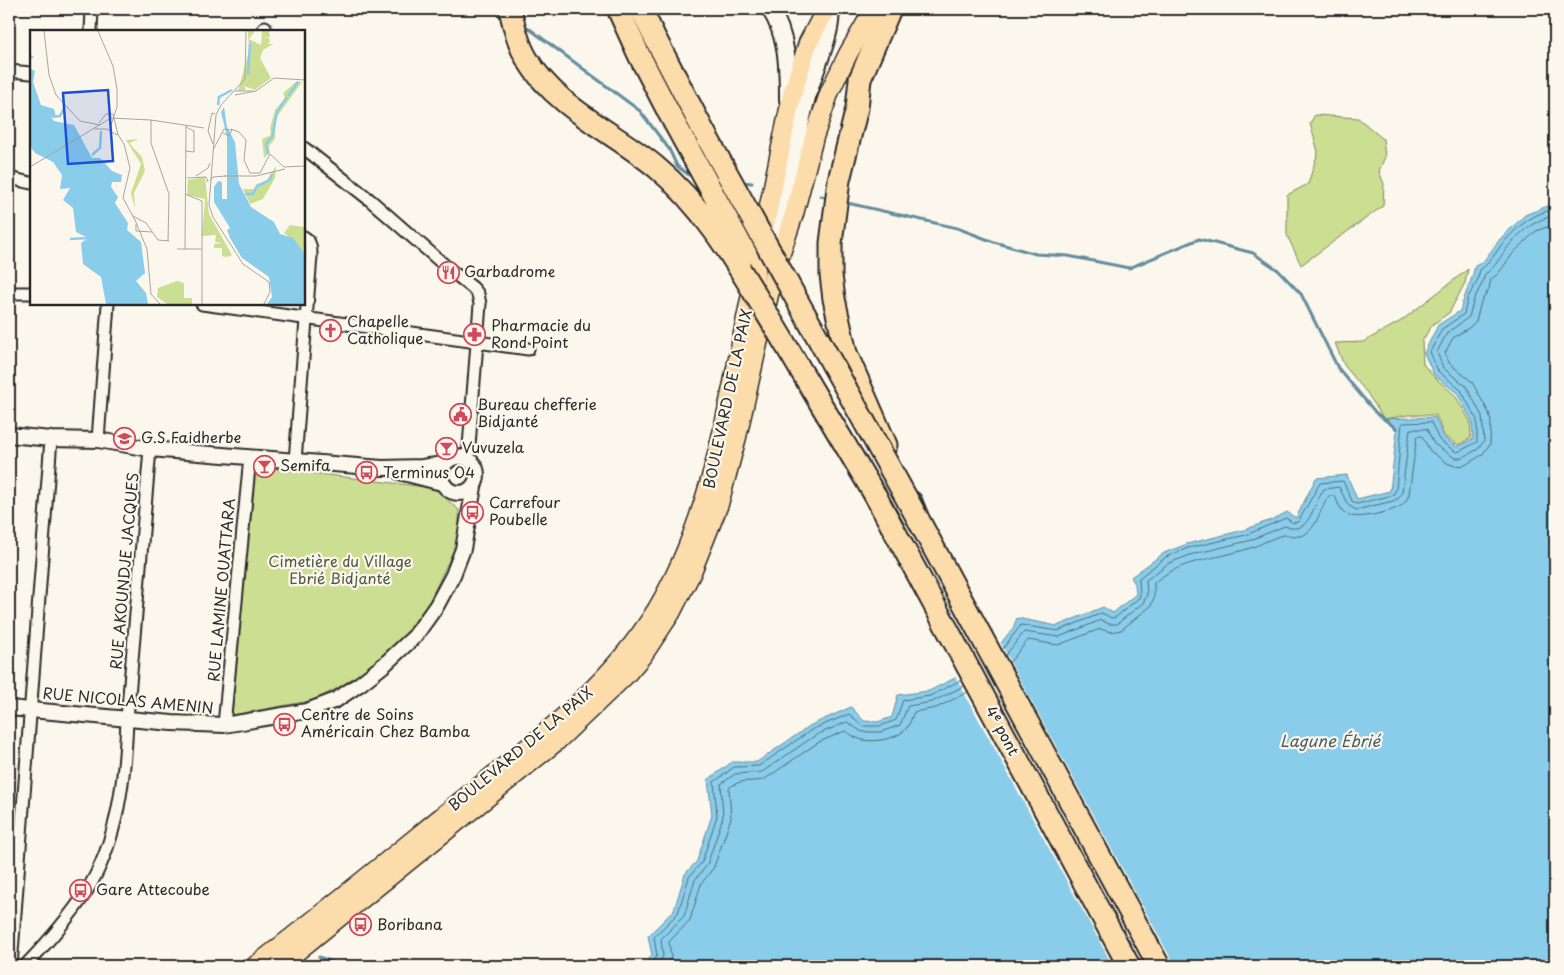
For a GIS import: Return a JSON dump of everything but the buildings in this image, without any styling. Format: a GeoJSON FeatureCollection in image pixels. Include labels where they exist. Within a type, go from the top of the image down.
{"type":"FeatureCollection","features":[{"type":"Feature","properties":{"kind":"highway"},"geometry":{"type":"LineString","coordinates":[[510,9],[527,59],[547,84],[569,106],[656,167],[692,201],[720,238],[875,496]]}},
{"type":"Feature","properties":{"kind":"highway"},"geometry":{"type":"LineString","coordinates":[[618,9],[669,113],[875,496]]}},
{"type":"Feature","properties":{"kind":"highway"},"geometry":{"type":"LineString","coordinates":[[641,9],[703,130],[918,520]]}},
{"type":"Feature","properties":{"kind":"highway"},"geometry":{"type":"LineString","coordinates":[[890,9],[860,79],[856,108],[839,180],[831,243],[831,275],[834,299],[846,353],[918,520]]}},
{"type":"Feature","properties":{"kind":"highway","name":"4ᵉ pont"},"geometry":{"type":"LineString","coordinates":[[875,496],[1129,966]]}},
{"type":"Feature","properties":{"kind":"highway","name":"4ᵉ pont"},"geometry":{"type":"LineString","coordinates":[[918,520],[1159,966]]}},
{"type":"Feature","properties":{"kind":"main road"},"geometry":{"type":"LineString","coordinates":[[770,9],[778,21],[785,44],[788,80],[787,116]]}},
{"type":"Feature","properties":{"kind":"main road","name":"BOULEVARD DE LA PAIX"},"geometry":{"type":"LineString","coordinates":[[255,966],[543,735],[598,685],[632,646],[656,610],[679,568],[708,494],[723,435],[787,116],[800,64],[814,30],[826,9]]}},
{"type":"Feature","properties":{"kind":"main road","name":"BOULEVARD DE LA PAIX"},"geometry":{"type":"LineString","coordinates":[[773,278],[776,232],[781,207],[807,97],[831,16],[830,9]]}},
{"type":"Feature","properties":{"kind":"main road","name":"BOULEVARD DE LA PAIX"},"geometry":{"type":"LineString","coordinates":[[279,966],[557,741],[608,694],[643,655],[671,613],[691,574],[719,504],[737,437],[773,278],[794,214],[814,138],[830,91],[848,54],[874,9]]}},
{"type":"Feature","properties":{"kind":"street"},"geometry":{"type":"LineString","coordinates":[[90,30],[92,9]]}},
{"type":"Feature","properties":{"kind":"street"},"geometry":{"type":"LineString","coordinates":[[9,71],[30,73]]}},
{"type":"Feature","properties":{"kind":"street"},"geometry":{"type":"LineString","coordinates":[[305,149],[370,200],[478,294],[480,304],[468,459]]}},
{"type":"Feature","properties":{"kind":"street"},"geometry":{"type":"LineString","coordinates":[[9,178],[30,182]]}},
{"type":"Feature","properties":{"kind":"street"},"geometry":{"type":"LineString","coordinates":[[295,461],[311,256],[311,246],[305,237]]}},
{"type":"Feature","properties":{"kind":"street"},"geometry":{"type":"LineString","coordinates":[[9,293],[30,293]]}},
{"type":"Feature","properties":{"kind":"street"},"geometry":{"type":"LineString","coordinates":[[98,440],[108,305]]}},
{"type":"Feature","properties":{"kind":"street"},"geometry":{"type":"LineString","coordinates":[[209,305],[528,349]]}},
{"type":"Feature","properties":{"kind":"street"},"geometry":{"type":"LineString","coordinates":[[9,435],[51,439],[98,440],[150,449],[382,468],[422,467],[444,464],[455,457],[462,457],[468,459],[477,469],[478,475],[474,487],[468,492],[453,493],[447,489],[442,483],[441,477],[444,464]]}},
{"type":"Feature","properties":{"kind":"street"},"geometry":{"type":"LineString","coordinates":[[11,966],[51,439]]}},
{"type":"Feature","properties":{"kind":"street","name":"RUE AKOUNDJE JACQUES"},"geometry":{"type":"LineString","coordinates":[[25,966],[52,939],[86,892],[102,861],[117,816],[126,761],[127,719],[150,449]]}},
{"type":"Feature","properties":{"kind":"street","name":"RUE LAMINE OUATTARA"},"geometry":{"type":"LineString","coordinates":[[224,725],[250,457]]}},
{"type":"Feature","properties":{"kind":"street"},"geometry":{"type":"LineString","coordinates":[[382,468],[442,483]]}},
{"type":"Feature","properties":{"kind":"street","name":"RUE NICOLAS AMENIN"},"geometry":{"type":"LineString","coordinates":[[9,708],[127,719],[224,725],[307,711],[336,700],[361,683],[397,653],[415,636],[437,605],[453,575],[463,549],[474,487]]}},
{"type":"Feature","properties":{"kind":"green space"},"geometry":{"type":"Polygon","coordinates":[[[1315,115],[1358,118],[1383,139],[1385,157],[1379,171],[1384,184],[1383,206],[1301,265],[1287,235],[1287,195],[1308,184],[1318,152],[1310,123],[1315,115]]]}},
{"type":"Feature","properties":{"kind":"green space"},"geometry":{"type":"Polygon","coordinates":[[[1468,269],[1465,283],[1449,313],[1433,324],[1422,341],[1423,364],[1434,377],[1455,395],[1470,421],[1471,438],[1458,445],[1444,436],[1436,415],[1408,415],[1384,419],[1367,393],[1344,365],[1335,343],[1363,342],[1401,321],[1468,269]]]}},
{"type":"Feature","properties":{"kind":"green space","name":"Cimetière du Village Ebrié Bidjanté"},"geometry":{"type":"Polygon","coordinates":[[[255,466],[434,488],[459,510],[459,539],[422,617],[382,664],[315,700],[232,715],[255,466]]]}},
{"type":"Feature","properties":{"kind":"water","name":"Lagune Ébrié"},"geometry":{"type":"Polygon","coordinates":[[[1550,205],[1555,205],[1555,966],[642,966],[652,955],[648,936],[674,910],[685,874],[697,861],[712,815],[708,780],[732,762],[757,762],[811,725],[851,707],[864,721],[878,722],[892,717],[898,695],[929,691],[955,678],[997,648],[1013,628],[1017,618],[1057,626],[1103,607],[1113,613],[1136,594],[1135,584],[1131,577],[1164,553],[1187,544],[1244,530],[1287,512],[1296,518],[1316,478],[1347,475],[1357,499],[1390,491],[1397,430],[1384,419],[1435,417],[1443,437],[1457,447],[1473,439],[1472,421],[1457,393],[1434,375],[1424,353],[1438,325],[1460,311],[1475,266],[1483,262],[1500,239],[1525,215],[1550,205]]]}},
{"type":"Feature","properties":{"kind":"pier"},"geometry":{"type":"Polygon","coordinates":[[[1000,641],[1175,966],[1113,966],[955,676],[969,665],[979,652],[995,646],[1000,641]]]}},
{"type":"Feature","properties":{"kind":"waterway"},"geometry":{"type":"LineString","coordinates":[[523,24],[640,111],[669,149],[677,166],[693,176]]}},
{"type":"Feature","properties":{"kind":"waterway"},"geometry":{"type":"LineString","coordinates":[[741,182],[752,183]]}},
{"type":"Feature","properties":{"kind":"waterway"},"geometry":{"type":"LineString","coordinates":[[821,196],[830,198]]}},
{"type":"Feature","properties":{"kind":"waterway"},"geometry":{"type":"LineString","coordinates":[[843,202],[957,228],[994,242],[1036,254],[1068,256],[1129,268],[1199,239],[1253,253],[1278,270],[1301,294],[1338,368],[1376,413],[1397,429]]}},
{"type":"Feature","properties":{"kind":"waterway"},"geometry":{"type":"LineString","coordinates":[[319,957],[342,966]]}},
{"type":"Feature","properties":{"kind":"place","name":"Garbadrome"},"geometry":{"type":"Point","coordinates":[448,272]}},
{"type":"Feature","properties":{"kind":"place","name":"Chapelle Catholique"},"geometry":{"type":"Point","coordinates":[331,331]}},
{"type":"Feature","properties":{"kind":"place","name":"Pharmacie du Rond Point"},"geometry":{"type":"Point","coordinates":[475,335]}},
{"type":"Feature","properties":{"kind":"place","name":"Bureau chefferie Bidjanté"},"geometry":{"type":"Point","coordinates":[461,414]}},
{"type":"Feature","properties":{"kind":"place","name":"G.S Faidherbe"},"geometry":{"type":"Point","coordinates":[125,438]}},
{"type":"Feature","properties":{"kind":"place","name":"Vuvuzela"},"geometry":{"type":"Point","coordinates":[446,448]}},
{"type":"Feature","properties":{"kind":"place","name":"Semifa"},"geometry":{"type":"Point","coordinates":[264,466]}},
{"type":"Feature","properties":{"kind":"place","name":"Terminus 04"},"geometry":{"type":"Point","coordinates":[367,473]}},
{"type":"Feature","properties":{"kind":"place","name":"Carrefour Poubelle"},"geometry":{"type":"Point","coordinates":[473,512]}},
{"type":"Feature","properties":{"kind":"place","name":"Centre de Soins Américain Chez Bamba"},"geometry":{"type":"Point","coordinates":[285,724]}},
{"type":"Feature","properties":{"kind":"place","name":"Gare Attecoube"},"geometry":{"type":"Point","coordinates":[80,890]}},
{"type":"Feature","properties":{"kind":"place","name":"Boribana"},"geometry":{"type":"Point","coordinates":[361,925]}}]}
